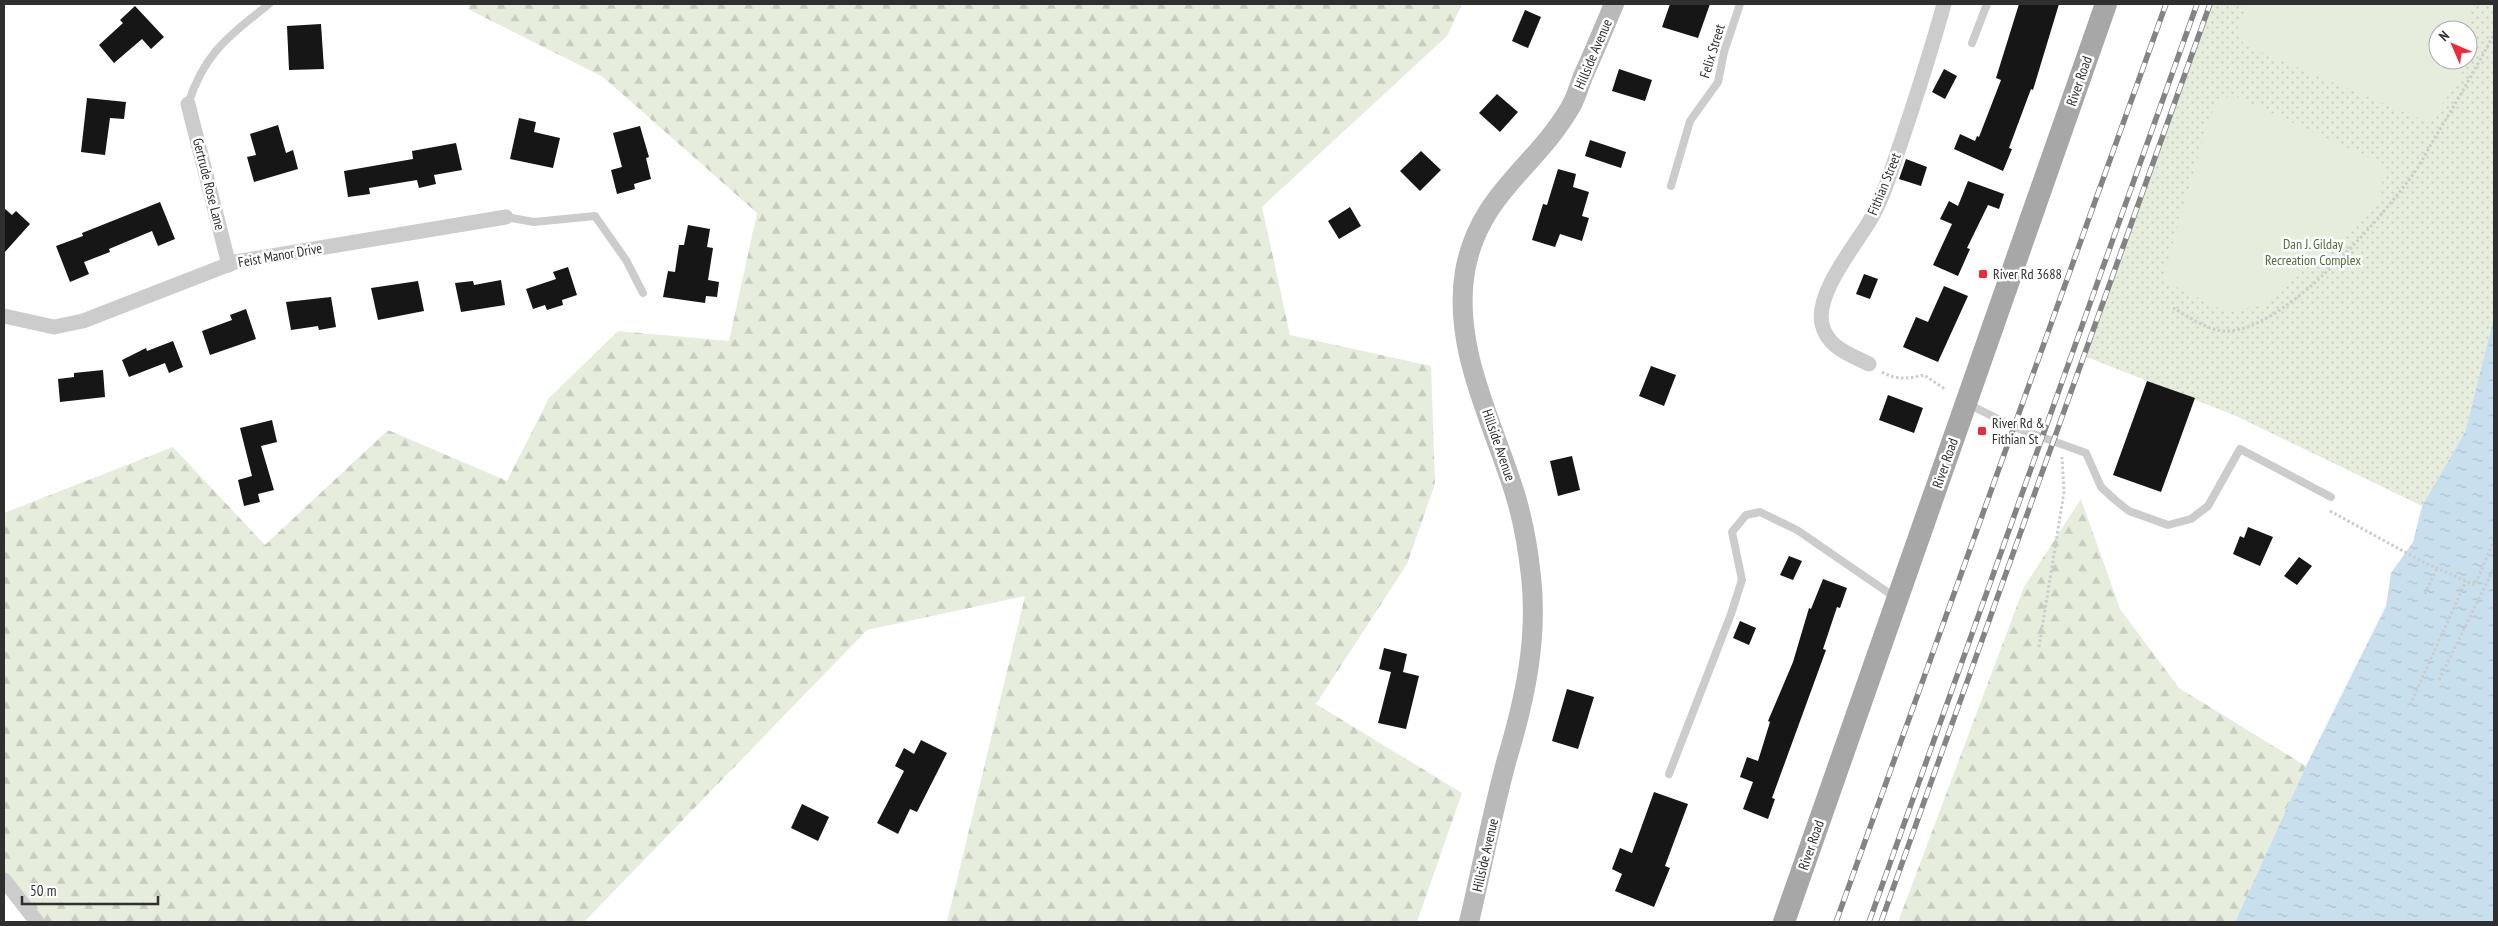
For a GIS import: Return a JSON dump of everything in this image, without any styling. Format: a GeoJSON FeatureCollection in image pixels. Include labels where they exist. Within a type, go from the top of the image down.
{"type":"FeatureCollection","features":[{"type":"Feature","properties":{"kind":"main road","name":"River Road"},"geometry":{"type":"LineString","coordinates":[[1784,922],[2106,4]]}},
{"type":"Feature","properties":{"kind":"street","name":"Hillside Avenue"},"geometry":{"type":"LineString","coordinates":[[1469,922],[1507,760],[1524,703],[1533,620],[1531,578],[1520,514],[1468,353],[1462,320],[1466,270],[1475,238],[1494,200],[1515,174],[1534,157],[1570,107],[1614,4]]}},
{"type":"Feature","properties":{"kind":"street","name":"Fithian Street"},"geometry":{"type":"LineString","coordinates":[[1868,364],[1836,347],[1824,330],[1821,308],[1825,294],[1870,221],[1883,193],[1925,70],[1944,4]]}},
{"type":"Feature","properties":{"kind":"street","name":"Gertrude Rose Lane"},"geometry":{"type":"LineString","coordinates":[[188,104],[229,265]]}},
{"type":"Feature","properties":{"kind":"street","name":"Feist Manor Drive"},"geometry":{"type":"LineString","coordinates":[[4,316],[54,327],[83,322],[229,265],[506,217]]}},
{"type":"Feature","properties":{"kind":"street"},"geometry":{"type":"LineString","coordinates":[[4,880],[37,922]]}},
{"type":"Feature","properties":{"kind":"lane"},"geometry":{"type":"LineString","coordinates":[[188,104],[197,77],[218,47],[239,26],[269,4]]}},
{"type":"Feature","properties":{"kind":"lane","name":"Felix Street"},"geometry":{"type":"LineString","coordinates":[[1671,186],[1690,121],[1718,82],[1724,52],[1740,4]]}},
{"type":"Feature","properties":{"kind":"lane"},"geometry":{"type":"LineString","coordinates":[[1972,42],[1987,4]]}},
{"type":"Feature","properties":{"kind":"lane"},"geometry":{"type":"LineString","coordinates":[[506,217],[534,222],[595,216],[626,260],[643,293]]}},
{"type":"Feature","properties":{"kind":"lane"},"geometry":{"type":"LineString","coordinates":[[1966,403],[2014,427],[2086,454],[2101,487],[2129,511],[2168,525],[2191,519],[2208,506],[2240,449],[2331,497]]}},
{"type":"Feature","properties":{"kind":"lane"},"geometry":{"type":"LineString","coordinates":[[1669,774],[1731,614],[1742,580],[1732,532],[1746,515],[1760,512],[1797,530],[1898,599]]}},
{"type":"Feature","properties":{"kind":"path"},"geometry":{"type":"LineString","coordinates":[[2173,308],[2203,324],[2224,332],[2253,325],[2279,311],[2317,280],[2356,242],[2409,180],[2494,34]]}},
{"type":"Feature","properties":{"kind":"path"},"geometry":{"type":"LineString","coordinates":[[1868,364],[1892,377],[1910,378],[1924,376],[1945,389]]}},
{"type":"Feature","properties":{"kind":"path"},"geometry":{"type":"LineString","coordinates":[[2039,647],[2064,492],[2064,461],[2054,441]]}},
{"type":"Feature","properties":{"kind":"path"},"geometry":{"type":"LineString","coordinates":[[2330,510],[2423,562],[2475,585],[2494,540]]}},
{"type":"Feature","properties":{"kind":"path"},"geometry":{"type":"LineString","coordinates":[[2425,594],[2437,568]]}},
{"type":"Feature","properties":{"kind":"path"},"geometry":{"type":"LineString","coordinates":[[2440,680],[2494,568]]}},
{"type":"Feature","properties":{"kind":"path"},"geometry":{"type":"LineString","coordinates":[[2410,705],[2466,581]]}},
{"type":"Feature","properties":{"kind":"green space"},"geometry":{"type":"Polygon","coordinates":[[[470,4],[1462,4],[1447,36],[1262,207],[1290,335],[1431,366],[1435,484],[1407,564],[1316,704],[1462,793],[1417,922],[947,922],[1025,596],[867,630],[584,922],[36,922],[4,881],[4,513],[173,447],[265,545],[388,430],[507,481],[549,398],[618,331],[729,341],[757,213],[603,77],[468,9],[470,4]]]}},
{"type":"Feature","properties":{"kind":"green space","name":"Dan J. Gilday Recreation Complex"},"geometry":{"type":"Polygon","coordinates":[[[2210,4],[2494,4],[2494,317],[2465,432],[2422,506],[2236,416],[2084,356],[2210,4]]]}},
{"type":"Feature","properties":{"kind":"green space"},"geometry":{"type":"Polygon","coordinates":[[[2248,4],[2470,4],[2469,20],[2428,20],[2428,70],[2464,70],[2430,123],[2244,45],[2237,30],[2248,4]]]}},
{"type":"Feature","properties":{"kind":"green space"},"geometry":{"type":"Polygon","coordinates":[[[2232,95],[2385,165],[2379,200],[2270,302],[2229,313],[2162,280],[2207,126],[2216,103],[2232,95]]]}},
{"type":"Feature","properties":{"kind":"green space"},"geometry":{"type":"Polygon","coordinates":[[[2081,499],[2120,609],[2179,688],[2306,766],[2235,922],[1898,922],[2024,587],[2081,499]]]}},
{"type":"Feature","properties":{"kind":"water"},"geometry":{"type":"Polygon","coordinates":[[[2494,317],[2494,922],[2235,922],[2306,766],[2386,606],[2391,573],[2413,542],[2422,506],[2465,432],[2494,317]]]}},
{"type":"Feature","properties":{"kind":"building"},"geometry":{"type":"Polygon","coordinates":[[[1670,4],[1710,4],[1698,38],[1662,27],[1670,4]]]}},
{"type":"Feature","properties":{"kind":"building"},"geometry":{"type":"Polygon","coordinates":[[[2019,4],[2059,4],[2033,90],[2031,89],[2009,148],[2012,149],[2003,171],[1954,149],[1960,134],[1975,141],[1977,136],[1979,137],[2001,80],[1996,78],[2019,4]]]}},
{"type":"Feature","properties":{"kind":"building"},"geometry":{"type":"Polygon","coordinates":[[[135,6],[164,37],[151,49],[142,39],[114,63],[99,45],[123,23],[120,20],[135,6]]]}},
{"type":"Feature","properties":{"kind":"building"},"geometry":{"type":"Polygon","coordinates":[[[1525,10],[1541,17],[1528,48],[1512,41],[1525,10]]]}},
{"type":"Feature","properties":{"kind":"building"},"geometry":{"type":"Polygon","coordinates":[[[321,24],[324,69],[289,70],[287,26],[321,24]]]}},
{"type":"Feature","properties":{"kind":"building"},"geometry":{"type":"Polygon","coordinates":[[[1619,69],[1652,80],[1645,101],[1612,91],[1619,69]]]}},
{"type":"Feature","properties":{"kind":"building"},"geometry":{"type":"Polygon","coordinates":[[[1944,69],[1957,76],[1945,99],[1932,92],[1944,69]]]}},
{"type":"Feature","properties":{"kind":"building"},"geometry":{"type":"Polygon","coordinates":[[[1497,94],[1518,112],[1500,132],[1479,113],[1497,94]]]}},
{"type":"Feature","properties":{"kind":"building"},"geometry":{"type":"Polygon","coordinates":[[[87,98],[126,102],[124,119],[110,118],[105,155],[81,152],[87,98]]]}},
{"type":"Feature","properties":{"kind":"building"},"geometry":{"type":"Polygon","coordinates":[[[519,118],[536,122],[534,132],[560,138],[553,168],[510,159],[519,118]]]}},
{"type":"Feature","properties":{"kind":"building"},"geometry":{"type":"Polygon","coordinates":[[[278,125],[286,153],[293,150],[298,169],[254,182],[247,157],[256,155],[250,134],[278,125]]]}},
{"type":"Feature","properties":{"kind":"building"},"geometry":{"type":"Polygon","coordinates":[[[640,126],[649,157],[646,158],[651,179],[634,184],[635,189],[617,194],[611,170],[622,167],[613,133],[640,126]]]}},
{"type":"Feature","properties":{"kind":"building"},"geometry":{"type":"Polygon","coordinates":[[[1590,140],[1626,152],[1621,168],[1585,156],[1590,140]]]}},
{"type":"Feature","properties":{"kind":"building"},"geometry":{"type":"Polygon","coordinates":[[[456,143],[462,170],[434,175],[436,184],[419,188],[417,180],[369,188],[370,194],[348,197],[344,171],[413,159],[412,151],[456,143]]]}},
{"type":"Feature","properties":{"kind":"building"},"geometry":{"type":"Polygon","coordinates":[[[1421,151],[1441,170],[1420,191],[1400,171],[1421,151]]]}},
{"type":"Feature","properties":{"kind":"building"},"geometry":{"type":"Polygon","coordinates":[[[1906,159],[1927,167],[1921,186],[1899,179],[1906,159]]]}},
{"type":"Feature","properties":{"kind":"building"},"geometry":{"type":"Polygon","coordinates":[[[1558,169],[1576,174],[1573,187],[1589,192],[1582,216],[1589,218],[1582,241],[1560,234],[1555,247],[1532,240],[1543,204],[1547,205],[1558,169]]]}},
{"type":"Feature","properties":{"kind":"building"},"geometry":{"type":"Polygon","coordinates":[[[1968,181],[2004,194],[1999,209],[1988,205],[1967,248],[1970,249],[1958,276],[1933,265],[1952,224],[1940,219],[1949,201],[1958,206],[1968,181]]]}},
{"type":"Feature","properties":{"kind":"building"},"geometry":{"type":"Polygon","coordinates":[[[160,202],[175,239],[158,246],[152,231],[109,249],[110,252],[84,262],[89,274],[70,282],[56,246],[83,236],[82,233],[160,202]]]}},
{"type":"Feature","properties":{"kind":"building"},"geometry":{"type":"Polygon","coordinates":[[[1350,207],[1361,226],[1339,239],[1328,221],[1350,207]]]}},
{"type":"Feature","properties":{"kind":"building"},"geometry":{"type":"Polygon","coordinates":[[[4,208],[12,215],[16,211],[30,224],[4,253],[4,208]]]}},
{"type":"Feature","properties":{"kind":"building"},"geometry":{"type":"Polygon","coordinates":[[[688,225],[710,229],[707,247],[713,248],[708,280],[719,282],[717,297],[706,296],[705,303],[663,297],[668,271],[675,272],[679,245],[684,245],[688,225]]]}},
{"type":"Feature","properties":{"kind":"building"},"geometry":{"type":"Polygon","coordinates":[[[568,267],[577,295],[562,300],[563,305],[547,310],[545,305],[533,309],[526,289],[556,279],[553,272],[568,267]]]}},
{"type":"Feature","properties":{"kind":"building"},"geometry":{"type":"Polygon","coordinates":[[[1864,274],[1878,279],[1870,299],[1856,294],[1864,274]]]}},
{"type":"Feature","properties":{"kind":"building"},"geometry":{"type":"Polygon","coordinates":[[[501,280],[505,305],[461,312],[455,283],[473,281],[474,285],[501,280]]]}},
{"type":"Feature","properties":{"kind":"building"},"geometry":{"type":"Polygon","coordinates":[[[418,281],[424,311],[378,320],[371,288],[418,281]]]}},
{"type":"Feature","properties":{"kind":"building"},"geometry":{"type":"Polygon","coordinates":[[[1944,286],[1968,296],[1938,362],[1903,347],[1916,317],[1928,322],[1944,286]]]}},
{"type":"Feature","properties":{"kind":"building"},"geometry":{"type":"Polygon","coordinates":[[[331,297],[336,327],[319,330],[318,326],[291,330],[286,302],[331,297]]]}},
{"type":"Feature","properties":{"kind":"building"},"geometry":{"type":"Polygon","coordinates":[[[246,309],[256,339],[210,355],[202,331],[232,320],[230,315],[246,309]]]}},
{"type":"Feature","properties":{"kind":"building"},"geometry":{"type":"Polygon","coordinates":[[[173,341],[183,367],[169,373],[165,363],[129,377],[122,360],[146,348],[147,351],[173,341]]]}},
{"type":"Feature","properties":{"kind":"building"},"geometry":{"type":"Polygon","coordinates":[[[1651,366],[1676,375],[1664,406],[1639,396],[1651,366]]]}},
{"type":"Feature","properties":{"kind":"building"},"geometry":{"type":"Polygon","coordinates":[[[103,370],[105,397],[60,402],[58,379],[74,377],[74,373],[103,370]]]}},
{"type":"Feature","properties":{"kind":"building"},"geometry":{"type":"Polygon","coordinates":[[[2147,381],[2195,398],[2161,492],[2113,475],[2147,381]]]}},
{"type":"Feature","properties":{"kind":"building"},"geometry":{"type":"Polygon","coordinates":[[[1888,395],[1923,408],[1914,433],[1879,420],[1888,395]]]}},
{"type":"Feature","properties":{"kind":"building"},"geometry":{"type":"Polygon","coordinates":[[[272,420],[277,442],[261,446],[274,490],[258,494],[260,502],[244,506],[238,480],[252,476],[240,428],[272,420]]]}},
{"type":"Feature","properties":{"kind":"building"},"geometry":{"type":"Polygon","coordinates":[[[1572,456],[1580,490],[1558,496],[1550,461],[1572,456]]]}},
{"type":"Feature","properties":{"kind":"building"},"geometry":{"type":"Polygon","coordinates":[[[2248,527],[2273,537],[2260,566],[2233,554],[2240,536],[2244,538],[2248,527]]]}},
{"type":"Feature","properties":{"kind":"building"},"geometry":{"type":"Polygon","coordinates":[[[1789,556],[1802,561],[1793,580],[1780,575],[1789,556]]]}},
{"type":"Feature","properties":{"kind":"building"},"geometry":{"type":"Polygon","coordinates":[[[2299,557],[2312,566],[2297,585],[2284,576],[2299,557]]]}},
{"type":"Feature","properties":{"kind":"building"},"geometry":{"type":"Polygon","coordinates":[[[1823,579],[1847,588],[1840,608],[1837,607],[1823,649],[1826,650],[1772,798],[1775,799],[1768,819],[1743,809],[1753,782],[1740,777],[1747,757],[1758,761],[1770,722],[1768,721],[1793,662],[1809,608],[1811,609],[1823,579]]]}},
{"type":"Feature","properties":{"kind":"building"},"geometry":{"type":"Polygon","coordinates":[[[1740,621],[1756,628],[1749,645],[1733,638],[1740,621]]]}},
{"type":"Feature","properties":{"kind":"building"},"geometry":{"type":"Polygon","coordinates":[[[1384,648],[1407,654],[1403,672],[1419,676],[1406,729],[1378,723],[1391,672],[1379,669],[1384,648]]]}},
{"type":"Feature","properties":{"kind":"building"},"geometry":{"type":"Polygon","coordinates":[[[1567,689],[1594,697],[1578,749],[1552,741],[1567,689]]]}},
{"type":"Feature","properties":{"kind":"building"},"geometry":{"type":"Polygon","coordinates":[[[921,740],[947,753],[917,812],[910,809],[898,834],[877,823],[904,771],[895,766],[904,748],[914,754],[921,740]]]}},
{"type":"Feature","properties":{"kind":"building"},"geometry":{"type":"Polygon","coordinates":[[[1654,792],[1688,804],[1665,866],[1670,868],[1654,907],[1615,891],[1622,874],[1612,869],[1620,848],[1632,853],[1654,792]]]}},
{"type":"Feature","properties":{"kind":"building"},"geometry":{"type":"Polygon","coordinates":[[[802,804],[829,817],[818,841],[791,828],[802,804]]]}},
{"type":"Feature","properties":{"kind":"railway"},"geometry":{"type":"LineString","coordinates":[[1836,922],[2166,4]]}},
{"type":"Feature","properties":{"kind":"railway"},"geometry":{"type":"LineString","coordinates":[[1869,922],[2197,4]]}},
{"type":"Feature","properties":{"kind":"railway"},"geometry":{"type":"LineString","coordinates":[[1881,922],[2210,4]]}},
{"type":"Feature","properties":{"kind":"place","name":"River Rd 3688"},"geometry":{"type":"Point","coordinates":[1983,274]}},
{"type":"Feature","properties":{"kind":"place","name":"River Rd & Fithian St"},"geometry":{"type":"Point","coordinates":[1982,431]}}]}
